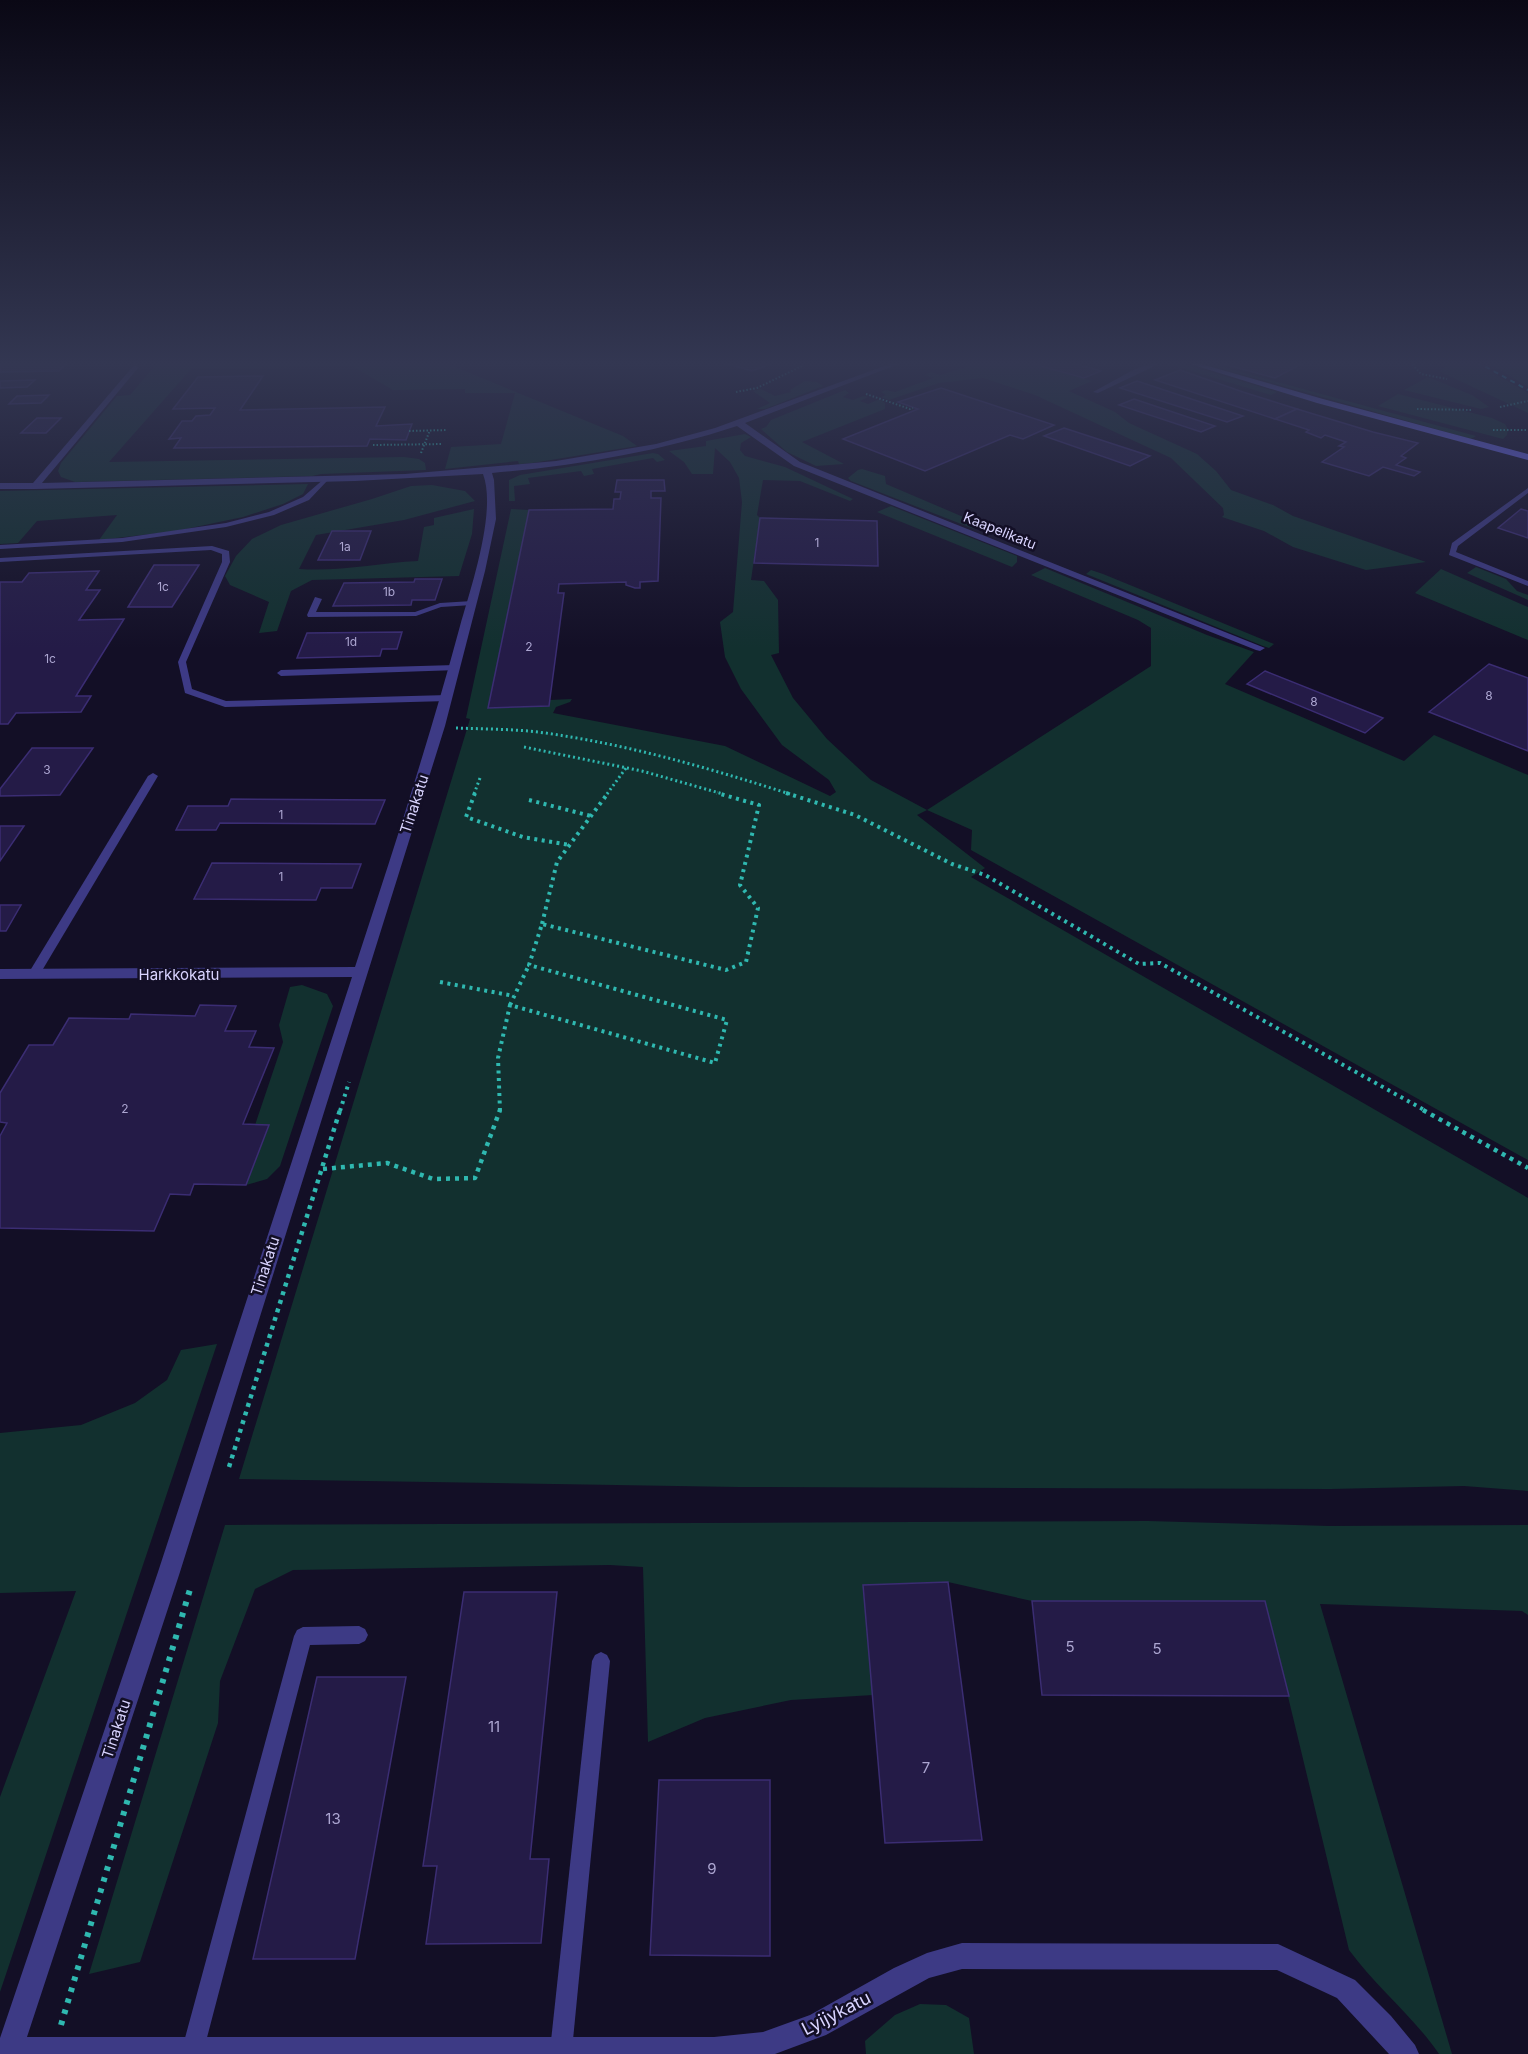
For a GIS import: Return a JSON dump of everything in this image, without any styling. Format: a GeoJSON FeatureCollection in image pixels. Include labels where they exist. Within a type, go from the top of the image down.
{"type":"FeatureCollection","features":[{"type":"Feature","properties":{"kind":"street"},"geometry":{"type":"LineString","coordinates":[[35,486],[58,458]]}},
{"type":"Feature","properties":{"kind":"street"},"geometry":{"type":"LineString","coordinates":[[0,486],[374,479],[487,472],[582,458]]}},
{"type":"Feature","properties":{"kind":"street","name":"Kaapelikatu"},"geometry":{"type":"LineString","coordinates":[[789,458],[797,464],[1260,648]]}},
{"type":"Feature","properties":{"kind":"street","name":"Tinakatu"},"geometry":{"type":"LineString","coordinates":[[9,2053],[169,1572],[448,698],[491,519],[487,472]]}},
{"type":"Feature","properties":{"kind":"street","name":"Harkkokatu"},"geometry":{"type":"LineString","coordinates":[[0,974],[359,972]]}},
{"type":"Feature","properties":{"kind":"street","name":"Lyijykatu"},"geometry":{"type":"LineString","coordinates":[[9,2053],[54,2049],[714,2050],[764,2045],[817,2026],[919,1970],[962,1956],[1278,1957],[1346,1989],[1382,2025],[1406,2054]]}},
{"type":"Feature","properties":{"kind":"lane"},"geometry":{"type":"LineString","coordinates":[[0,547],[153,538],[215,527],[284,509],[314,494],[325,480]]}},
{"type":"Feature","properties":{"kind":"lane"},"geometry":{"type":"LineString","coordinates":[[1528,490],[1455,544],[1452,553],[1528,584]]}},
{"type":"Feature","properties":{"kind":"lane"},"geometry":{"type":"LineString","coordinates":[[0,560],[212,548],[226,553],[226,562],[182,662],[188,691],[225,704],[448,698]]}},
{"type":"Feature","properties":{"kind":"lane"},"geometry":{"type":"LineString","coordinates":[[318,599],[311,615],[416,614],[440,605],[472,603]]}},
{"type":"Feature","properties":{"kind":"lane"},"geometry":{"type":"LineString","coordinates":[[281,672],[456,668]]}},
{"type":"Feature","properties":{"kind":"lane"},"geometry":{"type":"LineString","coordinates":[[34,974],[153,776]]}},
{"type":"Feature","properties":{"kind":"lane"},"geometry":{"type":"LineString","coordinates":[[194,2049],[303,1636],[359,1635]]}},
{"type":"Feature","properties":{"kind":"lane"},"geometry":{"type":"LineString","coordinates":[[561,2050],[601,1661]]}},
{"type":"Feature","properties":{"kind":"path"},"geometry":{"type":"LineString","coordinates":[[456,728],[536,732],[612,744],[682,760],[855,814],[952,864],[985,875],[1139,964],[1160,963],[1528,1168]]}},
{"type":"Feature","properties":{"kind":"path"},"geometry":{"type":"LineString","coordinates":[[524,747],[626,768],[759,805],[740,885],[758,909],[746,962],[726,970],[542,924]]}},
{"type":"Feature","properties":{"kind":"path"},"geometry":{"type":"LineString","coordinates":[[323,1169],[387,1163],[433,1179],[475,1178],[501,1107],[498,1058],[510,1005],[529,965],[557,862],[626,768]]}},
{"type":"Feature","properties":{"kind":"path"},"geometry":{"type":"LineString","coordinates":[[480,778],[466,817],[523,837],[570,845]]}},
{"type":"Feature","properties":{"kind":"path"},"geometry":{"type":"LineString","coordinates":[[529,800],[591,816]]}},
{"type":"Feature","properties":{"kind":"path"},"geometry":{"type":"LineString","coordinates":[[510,1005],[715,1064],[727,1020],[529,965]]}},
{"type":"Feature","properties":{"kind":"path"},"geometry":{"type":"LineString","coordinates":[[440,982],[514,996]]}},
{"type":"Feature","properties":{"kind":"path"},"geometry":{"type":"LineString","coordinates":[[54,2049],[194,1576]]}},
{"type":"Feature","properties":{"kind":"green space"},"geometry":{"type":"Polygon","coordinates":[[[65,458],[113,458],[109,462],[410,458],[425,463],[426,470],[312,476],[75,482],[61,477],[58,471],[65,458]]]}},
{"type":"Feature","properties":{"kind":"green space"},"geometry":{"type":"Polygon","coordinates":[[[448,458],[564,458],[532,463],[519,464],[518,461],[445,469],[448,458]]]}},
{"type":"Feature","properties":{"kind":"green space"},"geometry":{"type":"Polygon","coordinates":[[[624,458],[662,458],[665,460],[657,462],[653,458],[592,469],[594,474],[584,476],[581,471],[528,478],[530,484],[514,486],[515,501],[509,501],[509,480],[520,475],[624,458]]]}},
{"type":"Feature","properties":{"kind":"green space"},"geometry":{"type":"Polygon","coordinates":[[[678,458],[714,458],[713,474],[692,474],[678,458]]]}},
{"type":"Feature","properties":{"kind":"green space"},"geometry":{"type":"Polygon","coordinates":[[[726,458],[752,458],[785,467],[853,499],[850,501],[800,481],[763,480],[751,580],[764,581],[778,600],[779,653],[771,655],[793,698],[827,739],[871,780],[927,810],[917,815],[985,868],[971,877],[1528,1198],[1528,1491],[1464,1486],[1330,1489],[738,1487],[239,1479],[470,719],[466,718],[511,509],[529,510],[489,708],[549,706],[550,700],[572,699],[556,707],[553,713],[725,746],[830,796],[836,792],[829,780],[782,745],[741,689],[725,657],[720,622],[733,612],[742,502],[739,478],[726,458]]]}},
{"type":"Feature","properties":{"kind":"green space"},"geometry":{"type":"Polygon","coordinates":[[[799,458],[832,458],[844,464],[816,466],[799,458]]]}},
{"type":"Feature","properties":{"kind":"green space"},"geometry":{"type":"Polygon","coordinates":[[[1171,458],[1201,458],[1216,471],[1231,490],[1273,505],[1293,516],[1426,562],[1366,570],[1293,547],[1264,531],[1222,517],[1223,508],[1171,458]]]}},
{"type":"Feature","properties":{"kind":"green space"},"geometry":{"type":"Polygon","coordinates":[[[862,469],[885,476],[886,484],[975,522],[972,524],[974,529],[848,478],[862,469]]]}},
{"type":"Feature","properties":{"kind":"green space"},"geometry":{"type":"Polygon","coordinates":[[[308,484],[303,494],[283,504],[243,517],[176,531],[99,540],[117,515],[37,521],[18,543],[0,544],[0,491],[308,484]]]}},
{"type":"Feature","properties":{"kind":"green space"},"geometry":{"type":"Polygon","coordinates":[[[432,485],[465,491],[475,501],[404,520],[316,535],[299,569],[344,568],[418,561],[424,527],[434,525],[434,518],[474,509],[472,534],[459,576],[312,580],[291,591],[277,631],[259,633],[269,602],[230,585],[225,576],[236,556],[252,539],[281,525],[411,486],[432,485]]]}},
{"type":"Feature","properties":{"kind":"green space"},"geometry":{"type":"Polygon","coordinates":[[[891,506],[1017,556],[1017,562],[1012,567],[877,512],[891,506]]]}},
{"type":"Feature","properties":{"kind":"green space"},"geometry":{"type":"Polygon","coordinates":[[[1476,567],[1506,579],[1517,591],[1528,595],[1528,600],[1467,573],[1476,567]]]}},
{"type":"Feature","properties":{"kind":"green space"},"geometry":{"type":"Polygon","coordinates":[[[1045,568],[1254,652],[1225,684],[1404,761],[1434,735],[1528,775],[1528,1160],[971,850],[972,830],[927,810],[1151,666],[1151,628],[1138,620],[1031,575],[1045,568]]]}},
{"type":"Feature","properties":{"kind":"green space"},"geometry":{"type":"Polygon","coordinates":[[[1441,569],[1528,607],[1528,640],[1415,593],[1441,569]]]}},
{"type":"Feature","properties":{"kind":"green space"},"geometry":{"type":"Polygon","coordinates":[[[1091,570],[1274,644],[1269,648],[1263,646],[1086,574],[1091,570]]]}},
{"type":"Feature","properties":{"kind":"green space"},"geometry":{"type":"Polygon","coordinates":[[[302,985],[327,994],[333,1006],[280,1166],[267,1179],[246,1185],[269,1126],[255,1125],[283,1042],[279,1025],[290,987],[302,985]]]}},
{"type":"Feature","properties":{"kind":"green space"},"geometry":{"type":"Polygon","coordinates":[[[217,1344],[0,1992],[0,1797],[76,1591],[0,1593],[0,1433],[81,1425],[135,1403],[167,1380],[181,1350],[217,1344]]]}},
{"type":"Feature","properties":{"kind":"green space"},"geometry":{"type":"Polygon","coordinates":[[[1148,1521],[1329,1526],[1528,1525],[1528,1615],[1522,1611],[1320,1604],[1452,2054],[1439,2054],[1349,1950],[1265,1601],[1032,1601],[948,1582],[863,1585],[873,1695],[791,1700],[705,1718],[648,1742],[643,1567],[610,1565],[293,1570],[255,1589],[220,1681],[218,1723],[140,1962],[89,1974],[225,1525],[1148,1521]]]}},
{"type":"Feature","properties":{"kind":"green space"},"geometry":{"type":"Polygon","coordinates":[[[920,2004],[946,2005],[969,2018],[974,2054],[866,2054],[865,2041],[895,2015],[920,2004]]]}},
{"type":"Feature","properties":{"kind":"building"},"geometry":{"type":"Polygon","coordinates":[[[891,458],[956,458],[925,471],[891,458]]]}},
{"type":"Feature","properties":{"kind":"building"},"geometry":{"type":"Polygon","coordinates":[[[1107,458],[1146,458],[1130,466],[1107,458]]]}},
{"type":"Feature","properties":{"kind":"building"},"geometry":{"type":"Polygon","coordinates":[[[1328,458],[1406,458],[1396,465],[1420,472],[1414,476],[1383,467],[1369,476],[1322,462],[1328,458]]]}},
{"type":"Feature","properties":{"kind":"building"},"geometry":{"type":"Polygon","coordinates":[[[617,480],[664,480],[665,491],[651,491],[651,498],[661,498],[658,581],[640,582],[640,588],[626,585],[626,582],[559,584],[558,593],[564,593],[549,706],[488,708],[529,510],[613,509],[614,499],[620,499],[621,492],[615,492],[617,480]]]}},
{"type":"Feature","properties":{"kind":"building"},"geometry":{"type":"Polygon","coordinates":[[[1521,509],[1528,511],[1528,538],[1498,528],[1521,509]]]}},
{"type":"Feature","properties":{"kind":"building"},"geometry":{"type":"Polygon","coordinates":[[[760,518],[877,521],[878,566],[754,563],[760,518]]]}},
{"type":"Feature","properties":{"kind":"building"},"geometry":{"type":"Polygon","coordinates":[[[332,531],[371,531],[360,560],[318,560],[332,531]]]}},
{"type":"Feature","properties":{"kind":"building"},"geometry":{"type":"Polygon","coordinates":[[[154,565],[199,565],[172,607],[128,607],[154,565]]]}},
{"type":"Feature","properties":{"kind":"building"},"geometry":{"type":"Polygon","coordinates":[[[99,571],[86,590],[100,590],[79,620],[124,619],[76,696],[91,696],[81,712],[16,713],[8,724],[0,724],[0,582],[22,582],[29,573],[99,571]]]}},
{"type":"Feature","properties":{"kind":"building"},"geometry":{"type":"Polygon","coordinates":[[[415,579],[442,579],[435,600],[412,600],[411,605],[333,606],[344,583],[414,582],[415,579]]]}},
{"type":"Feature","properties":{"kind":"building"},"geometry":{"type":"Polygon","coordinates":[[[402,632],[397,649],[382,649],[380,656],[297,658],[307,633],[402,632]]]}},
{"type":"Feature","properties":{"kind":"building"},"geometry":{"type":"Polygon","coordinates":[[[1489,664],[1528,678],[1528,751],[1429,712],[1489,664]]]}},
{"type":"Feature","properties":{"kind":"building"},"geometry":{"type":"Polygon","coordinates":[[[1265,671],[1383,718],[1365,733],[1247,684],[1265,671]]]}},
{"type":"Feature","properties":{"kind":"building"},"geometry":{"type":"Polygon","coordinates":[[[32,748],[93,748],[60,795],[0,796],[0,789],[32,748]]]}},
{"type":"Feature","properties":{"kind":"building"},"geometry":{"type":"Polygon","coordinates":[[[231,799],[385,800],[375,824],[220,823],[216,830],[176,830],[188,806],[228,806],[231,799]]]}},
{"type":"Feature","properties":{"kind":"building"},"geometry":{"type":"Polygon","coordinates":[[[0,826],[24,826],[0,861],[0,826]]]}},
{"type":"Feature","properties":{"kind":"building"},"geometry":{"type":"Polygon","coordinates":[[[212,863],[361,864],[352,888],[321,888],[316,900],[194,899],[212,863]]]}},
{"type":"Feature","properties":{"kind":"building"},"geometry":{"type":"Polygon","coordinates":[[[0,905],[21,905],[6,931],[0,931],[0,905]]]}},
{"type":"Feature","properties":{"kind":"building"},"geometry":{"type":"Polygon","coordinates":[[[200,1005],[236,1006],[225,1031],[256,1031],[249,1047],[274,1048],[243,1124],[269,1125],[246,1185],[194,1184],[190,1195],[170,1194],[154,1231],[0,1228],[0,1136],[7,1123],[0,1122],[0,1093],[29,1045],[53,1045],[69,1018],[129,1019],[131,1014],[195,1016],[200,1005]]]}},
{"type":"Feature","properties":{"kind":"building"},"geometry":{"type":"Polygon","coordinates":[[[948,1582],[982,1840],[885,1843],[863,1585],[948,1582]]]}},
{"type":"Feature","properties":{"kind":"building"},"geometry":{"type":"Polygon","coordinates":[[[464,1592],[557,1592],[530,1859],[549,1859],[541,1943],[426,1944],[437,1866],[423,1866],[464,1592]]]}},
{"type":"Feature","properties":{"kind":"building"},"geometry":{"type":"Polygon","coordinates":[[[1032,1601],[1265,1601],[1289,1696],[1042,1695],[1032,1601]]]}},
{"type":"Feature","properties":{"kind":"building"},"geometry":{"type":"Polygon","coordinates":[[[317,1677],[406,1677],[355,1959],[253,1959],[317,1677]]]}},
{"type":"Feature","properties":{"kind":"building"},"geometry":{"type":"Polygon","coordinates":[[[659,1780],[770,1780],[770,1956],[650,1955],[659,1780]]]}}]}
